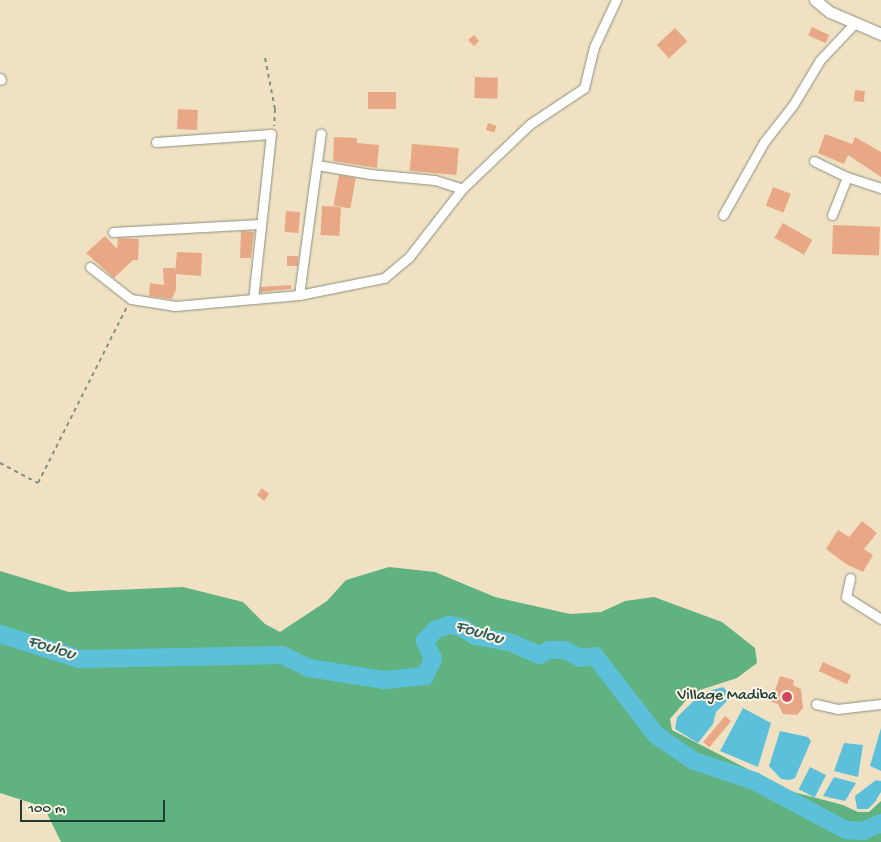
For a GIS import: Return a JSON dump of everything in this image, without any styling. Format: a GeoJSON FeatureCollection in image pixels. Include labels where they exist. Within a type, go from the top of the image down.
{"type":"FeatureCollection","features":[{"type":"Feature","properties":{"kind":"street"},"geometry":{"type":"LineString","coordinates":[[90,267],[132,299],[174,306],[299,295],[384,278],[409,257],[462,189],[530,124],[584,88],[594,47],[616,0]]}},
{"type":"Feature","properties":{"kind":"street"},"geometry":{"type":"LineString","coordinates":[[814,0],[854,24],[881,34]]}},
{"type":"Feature","properties":{"kind":"street"},"geometry":{"type":"LineString","coordinates":[[723,215],[764,142],[793,105],[820,60],[854,24]]}},
{"type":"Feature","properties":{"kind":"street"},"geometry":{"type":"LineString","coordinates":[[299,295],[321,133]]}},
{"type":"Feature","properties":{"kind":"street"},"geometry":{"type":"LineString","coordinates":[[156,142],[271,134],[259,224],[253,299]]}},
{"type":"Feature","properties":{"kind":"street"},"geometry":{"type":"LineString","coordinates":[[814,161],[847,177],[881,188]]}},
{"type":"Feature","properties":{"kind":"street"},"geometry":{"type":"LineString","coordinates":[[317,165],[370,174],[435,180],[462,189]]}},
{"type":"Feature","properties":{"kind":"street"},"geometry":{"type":"LineString","coordinates":[[832,215],[847,177]]}},
{"type":"Feature","properties":{"kind":"street"},"geometry":{"type":"LineString","coordinates":[[113,232],[259,224]]}},
{"type":"Feature","properties":{"kind":"street"},"geometry":{"type":"LineString","coordinates":[[850,578],[846,597],[881,619]]}},
{"type":"Feature","properties":{"kind":"street"},"geometry":{"type":"LineString","coordinates":[[816,704],[838,709],[881,704]]}},
{"type":"Feature","properties":{"kind":"path"},"geometry":{"type":"LineString","coordinates":[[265,58],[276,109],[271,134]]}},
{"type":"Feature","properties":{"kind":"path"},"geometry":{"type":"LineString","coordinates":[[0,463],[38,483],[132,299]]}},
{"type":"Feature","properties":{"kind":"green space"},"geometry":{"type":"Polygon","coordinates":[[[389,567],[435,572],[495,597],[570,614],[601,612],[625,601],[654,597],[722,622],[755,648],[757,663],[737,678],[700,690],[688,698],[670,719],[672,730],[790,791],[843,805],[858,812],[869,812],[881,801],[881,842],[61,842],[44,807],[0,793],[0,571],[69,592],[183,587],[243,602],[265,624],[280,632],[327,601],[346,580],[389,567]]]}},
{"type":"Feature","properties":{"kind":"water"},"geometry":{"type":"Polygon","coordinates":[[[723,687],[728,692],[727,701],[716,712],[713,724],[698,743],[675,729],[677,717],[702,693],[723,687]]]}},
{"type":"Feature","properties":{"kind":"water"},"geometry":{"type":"Polygon","coordinates":[[[743,708],[771,723],[758,767],[720,751],[743,708]]]}},
{"type":"Feature","properties":{"kind":"water"},"geometry":{"type":"Polygon","coordinates":[[[881,728],[881,771],[870,766],[881,728]]]}},
{"type":"Feature","properties":{"kind":"water"},"geometry":{"type":"Polygon","coordinates":[[[780,731],[808,737],[811,741],[795,778],[790,780],[781,779],[769,766],[780,731]]]}},
{"type":"Feature","properties":{"kind":"water"},"geometry":{"type":"Polygon","coordinates":[[[844,743],[863,745],[858,777],[834,771],[844,743]]]}},
{"type":"Feature","properties":{"kind":"water"},"geometry":{"type":"Polygon","coordinates":[[[810,767],[826,775],[815,797],[799,789],[810,767]]]}},
{"type":"Feature","properties":{"kind":"water"},"geometry":{"type":"Polygon","coordinates":[[[834,777],[856,783],[845,801],[823,796],[834,777]]]}},
{"type":"Feature","properties":{"kind":"water"},"geometry":{"type":"Polygon","coordinates":[[[876,780],[881,781],[881,792],[875,802],[868,809],[857,809],[855,796],[876,780]]]}},
{"type":"Feature","properties":{"kind":"building"},"geometry":{"type":"Polygon","coordinates":[[[812,27],[829,35],[825,43],[808,35],[812,27]]]}},
{"type":"Feature","properties":{"kind":"building"},"geometry":{"type":"Polygon","coordinates":[[[675,28],[687,41],[669,58],[657,45],[675,28]]]}},
{"type":"Feature","properties":{"kind":"building"},"geometry":{"type":"Polygon","coordinates":[[[474,35],[479,41],[474,46],[468,40],[474,35]]]}},
{"type":"Feature","properties":{"kind":"building"},"geometry":{"type":"Polygon","coordinates":[[[475,77],[498,78],[497,99],[474,98],[475,77]]]}},
{"type":"Feature","properties":{"kind":"building"},"geometry":{"type":"Polygon","coordinates":[[[855,90],[865,91],[864,102],[854,101],[855,90]]]}},
{"type":"Feature","properties":{"kind":"building"},"geometry":{"type":"Polygon","coordinates":[[[368,92],[396,92],[396,109],[368,109],[368,92]]]}},
{"type":"Feature","properties":{"kind":"building"},"geometry":{"type":"Polygon","coordinates":[[[178,109],[198,110],[197,130],[177,129],[178,109]]]}},
{"type":"Feature","properties":{"kind":"building"},"geometry":{"type":"Polygon","coordinates":[[[488,123],[497,126],[494,132],[486,130],[488,123]]]}},
{"type":"Feature","properties":{"kind":"building"},"geometry":{"type":"Polygon","coordinates":[[[825,134],[852,144],[855,137],[881,152],[881,177],[848,155],[844,164],[818,153],[825,134]]]}},
{"type":"Feature","properties":{"kind":"building"},"geometry":{"type":"Polygon","coordinates":[[[334,137],[357,138],[357,143],[379,145],[377,168],[333,161],[334,137]]]}},
{"type":"Feature","properties":{"kind":"building"},"geometry":{"type":"Polygon","coordinates":[[[412,144],[459,148],[456,175],[410,171],[412,144]]]}},
{"type":"Feature","properties":{"kind":"building"},"geometry":{"type":"Polygon","coordinates":[[[339,175],[356,178],[350,208],[334,206],[339,175]]]}},
{"type":"Feature","properties":{"kind":"building"},"geometry":{"type":"Polygon","coordinates":[[[773,187],[791,194],[784,212],[766,206],[773,187]]]}},
{"type":"Feature","properties":{"kind":"building"},"geometry":{"type":"Polygon","coordinates":[[[322,206],[341,207],[339,236],[320,235],[322,206]]]}},
{"type":"Feature","properties":{"kind":"building"},"geometry":{"type":"Polygon","coordinates":[[[286,211],[300,212],[299,233],[285,232],[286,211]]]}},
{"type":"Feature","properties":{"kind":"building"},"geometry":{"type":"Polygon","coordinates":[[[783,223],[812,240],[804,255],[774,238],[783,223]]]}},
{"type":"Feature","properties":{"kind":"building"},"geometry":{"type":"Polygon","coordinates":[[[833,225],[880,227],[879,256],[832,254],[833,225]]]}},
{"type":"Feature","properties":{"kind":"building"},"geometry":{"type":"Polygon","coordinates":[[[241,231],[254,232],[251,258],[240,258],[241,231]]]}},
{"type":"Feature","properties":{"kind":"building"},"geometry":{"type":"Polygon","coordinates":[[[105,236],[117,249],[118,238],[139,239],[138,260],[133,260],[114,278],[86,253],[105,236]]]}},
{"type":"Feature","properties":{"kind":"building"},"geometry":{"type":"Polygon","coordinates":[[[177,252],[202,253],[201,276],[176,274],[176,290],[172,299],[149,296],[150,283],[164,285],[163,268],[175,268],[175,272],[177,252]]]}},
{"type":"Feature","properties":{"kind":"building"},"geometry":{"type":"Polygon","coordinates":[[[287,256],[298,256],[298,266],[287,266],[287,256]]]}},
{"type":"Feature","properties":{"kind":"building"},"geometry":{"type":"Polygon","coordinates":[[[291,285],[291,289],[260,292],[261,287],[291,285]]]}},
{"type":"Feature","properties":{"kind":"building"},"geometry":{"type":"Polygon","coordinates":[[[262,488],[269,494],[264,501],[257,495],[262,488]]]}},
{"type":"Feature","properties":{"kind":"building"},"geometry":{"type":"Polygon","coordinates":[[[862,521],[877,533],[864,549],[873,555],[863,572],[846,564],[826,549],[838,530],[849,537],[862,521]]]}},
{"type":"Feature","properties":{"kind":"building"},"geometry":{"type":"Polygon","coordinates":[[[823,662],[851,675],[847,684],[819,671],[823,662]]]}},
{"type":"Feature","properties":{"kind":"building","name":"Village Madiba"},"geometry":{"type":"Polygon","coordinates":[[[780,676],[794,680],[793,685],[801,689],[803,708],[797,715],[783,714],[778,704],[771,702],[780,676]]]}},
{"type":"Feature","properties":{"kind":"building"},"geometry":{"type":"Polygon","coordinates":[[[725,716],[731,721],[709,747],[703,742],[725,716]]]}},
{"type":"Feature","properties":{"kind":"waterway","name":"Foulou"},"geometry":{"type":"LineString","coordinates":[[0,634],[80,659],[282,655],[309,668],[385,680],[425,676],[433,659],[425,641],[435,630],[449,625],[463,628],[475,636],[509,642],[539,655],[549,650],[565,650],[581,658],[595,656],[656,735],[694,761],[754,781],[846,830],[863,831],[881,823]]}},
{"type":"Feature","properties":{"kind":"place","name":"Village Madiba"},"geometry":{"type":"Point","coordinates":[787,697]}}]}
